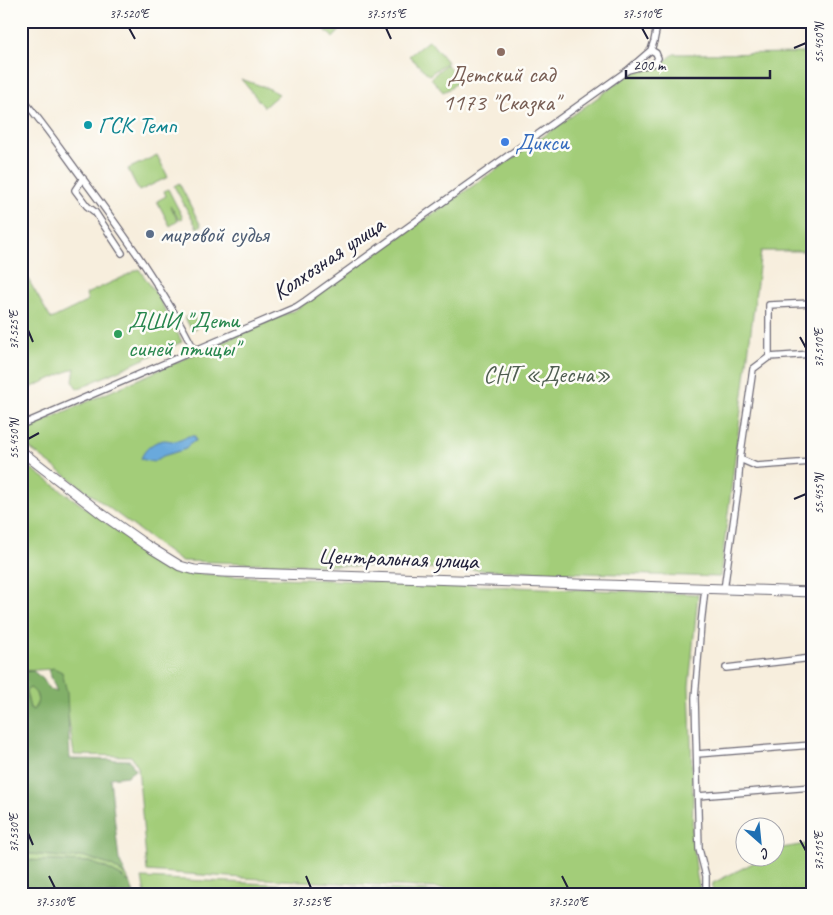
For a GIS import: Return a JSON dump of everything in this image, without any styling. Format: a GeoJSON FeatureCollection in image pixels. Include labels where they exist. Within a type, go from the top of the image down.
{"type":"FeatureCollection","features":[{"type":"Feature","properties":{"kind":"street"},"geometry":{"type":"LineString","coordinates":[[651,50],[658,21]]}},
{"type":"Feature","properties":{"kind":"street","name":"Колхозная улица"},"geometry":{"type":"LineString","coordinates":[[21,425],[296,307],[628,70],[651,50],[655,51],[657,60],[654,63],[628,70]]}},
{"type":"Feature","properties":{"kind":"street"},"geometry":{"type":"LineString","coordinates":[[23,100],[112,218],[181,324],[195,351]]}},
{"type":"Feature","properties":{"kind":"street"},"geometry":{"type":"LineString","coordinates":[[82,178],[75,190],[87,206],[95,212],[122,253]]}},
{"type":"Feature","properties":{"kind":"street"},"geometry":{"type":"LineString","coordinates":[[769,357],[769,305],[812,303]]}},
{"type":"Feature","properties":{"kind":"street"},"geometry":{"type":"LineString","coordinates":[[724,590],[752,370],[769,357],[812,354]]}},
{"type":"Feature","properties":{"kind":"street","name":"Центральная улица"},"geometry":{"type":"LineString","coordinates":[[21,450],[102,514],[146,545],[180,566],[195,570],[812,592]]}},
{"type":"Feature","properties":{"kind":"street"},"geometry":{"type":"LineString","coordinates":[[740,459],[756,466],[812,462]]}},
{"type":"Feature","properties":{"kind":"street"},"geometry":{"type":"LineString","coordinates":[[705,589],[695,698],[699,849],[706,876],[706,894]]}},
{"type":"Feature","properties":{"kind":"street"},"geometry":{"type":"LineString","coordinates":[[726,668],[812,658]]}},
{"type":"Feature","properties":{"kind":"street"},"geometry":{"type":"LineString","coordinates":[[697,754],[812,745]]}},
{"type":"Feature","properties":{"kind":"street"},"geometry":{"type":"LineString","coordinates":[[698,796],[812,787]]}},
{"type":"Feature","properties":{"kind":"green space"},"geometry":{"type":"Polygon","coordinates":[[[317,21],[335,21],[342,28],[333,38],[317,21]]]}},
{"type":"Feature","properties":{"kind":"green space"},"geometry":{"type":"Polygon","coordinates":[[[429,40],[447,62],[429,75],[409,56],[429,40]]]}},
{"type":"Feature","properties":{"kind":"green space","name":"СНТ «Десна»"},"geometry":{"type":"Polygon","coordinates":[[[812,53],[812,251],[761,251],[720,577],[180,561],[21,442],[21,431],[295,310],[633,72],[655,67],[674,54],[812,53]]]}},
{"type":"Feature","properties":{"kind":"green space"},"geometry":{"type":"Polygon","coordinates":[[[446,64],[459,80],[451,88],[443,92],[431,78],[446,64]]]}},
{"type":"Feature","properties":{"kind":"green space"},"geometry":{"type":"Polygon","coordinates":[[[241,79],[270,89],[279,94],[264,107],[241,79]]]}},
{"type":"Feature","properties":{"kind":"green space"},"geometry":{"type":"Polygon","coordinates":[[[157,155],[168,177],[139,191],[128,169],[157,155]]]}},
{"type":"Feature","properties":{"kind":"green space"},"geometry":{"type":"Polygon","coordinates":[[[179,183],[201,226],[197,228],[174,186],[179,183]]]}},
{"type":"Feature","properties":{"kind":"green space"},"geometry":{"type":"Polygon","coordinates":[[[168,189],[183,218],[179,220],[170,205],[178,221],[170,226],[157,201],[166,196],[164,191],[168,189]]]}},
{"type":"Feature","properties":{"kind":"green space","name":"ДШИ \"Дети синей птицы\""},"geometry":{"type":"Polygon","coordinates":[[[21,267],[51,319],[88,301],[86,294],[139,269],[159,298],[182,342],[77,389],[73,381],[75,368],[21,392],[21,267]]]}},
{"type":"Feature","properties":{"kind":"green space"},"geometry":{"type":"Polygon","coordinates":[[[192,314],[199,326],[192,330],[185,318],[192,314]]]}},
{"type":"Feature","properties":{"kind":"green space"},"geometry":{"type":"Polygon","coordinates":[[[21,461],[170,569],[185,572],[227,576],[698,594],[689,686],[693,798],[692,832],[697,877],[701,894],[548,894],[147,871],[138,767],[131,756],[74,755],[64,688],[51,669],[21,671],[21,461]]]}},
{"type":"Feature","properties":{"kind":"green space"},"geometry":{"type":"Polygon","coordinates":[[[54,668],[62,672],[67,692],[70,759],[130,760],[135,770],[127,776],[110,778],[119,860],[126,875],[112,866],[83,856],[71,858],[21,853],[21,672],[33,671],[43,679],[49,689],[57,692],[48,669],[54,668]],[[30,688],[26,691],[30,708],[33,710],[38,698],[30,688]]]}},
{"type":"Feature","properties":{"kind":"green space"},"geometry":{"type":"Polygon","coordinates":[[[30,687],[35,691],[38,702],[33,710],[28,704],[26,691],[30,687]]]}},
{"type":"Feature","properties":{"kind":"green space"},"geometry":{"type":"Polygon","coordinates":[[[812,843],[812,894],[712,894],[713,883],[743,868],[786,868],[786,847],[812,843]]]}},
{"type":"Feature","properties":{"kind":"green space"},"geometry":{"type":"Polygon","coordinates":[[[21,853],[71,858],[83,856],[112,866],[126,875],[130,883],[106,868],[89,862],[21,860],[21,853]]]}},
{"type":"Feature","properties":{"kind":"green space"},"geometry":{"type":"Polygon","coordinates":[[[21,860],[89,862],[121,876],[130,883],[134,894],[21,894],[21,860]]]}},
{"type":"Feature","properties":{"kind":"green space"},"geometry":{"type":"Polygon","coordinates":[[[142,878],[489,894],[145,894],[142,878]]]}},
{"type":"Feature","properties":{"kind":"water"},"geometry":{"type":"Polygon","coordinates":[[[188,436],[195,436],[196,441],[190,443],[186,449],[163,456],[153,462],[141,459],[147,449],[161,440],[177,441],[188,436]]]}},
{"type":"Feature","properties":{"kind":"waterway"},"geometry":{"type":"LineString","coordinates":[[802,51],[812,52]]}},
{"type":"Feature","properties":{"kind":"place","name":"Детский сад 1173 \"Сказка\""},"geometry":{"type":"Point","coordinates":[501,52]}},
{"type":"Feature","properties":{"kind":"place","name":"ГСК Темп"},"geometry":{"type":"Point","coordinates":[88,125]}},
{"type":"Feature","properties":{"kind":"place","name":"Дикси"},"geometry":{"type":"Point","coordinates":[505,142]}},
{"type":"Feature","properties":{"kind":"place","name":"мировой судья"},"geometry":{"type":"Point","coordinates":[150,234]}},
{"type":"Feature","properties":{"kind":"place","name":"ДШИ \"Дети синей птицы\""},"geometry":{"type":"Point","coordinates":[118,334]}}]}
